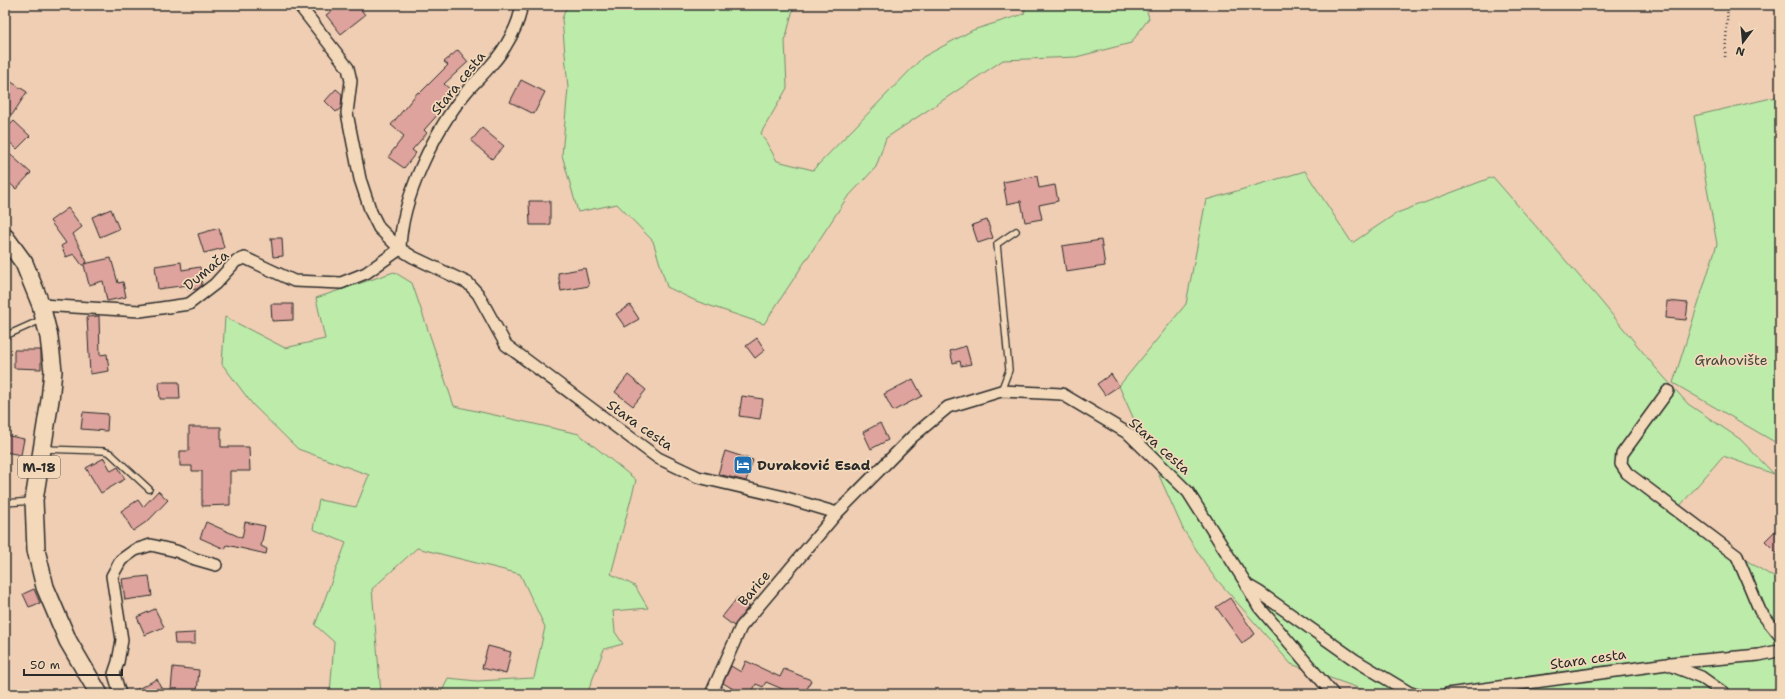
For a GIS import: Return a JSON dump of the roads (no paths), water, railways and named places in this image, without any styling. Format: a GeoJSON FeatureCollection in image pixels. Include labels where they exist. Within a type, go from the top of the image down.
{"type":"FeatureCollection","features":[{"type":"Feature","properties":{"kind":"main road","name":"M-18"},"geometry":{"type":"LineString","coordinates":[[5,237],[24,263],[43,311],[49,337],[53,371],[50,400],[34,500],[36,550],[45,587],[68,641],[99,694]]}},
{"type":"Feature","properties":{"kind":"street","name":"Stara cesta"},"geometry":{"type":"LineString","coordinates":[[299,5],[348,68],[351,81],[346,113],[360,179],[367,201],[379,228],[400,249],[413,257],[468,282],[478,294],[506,345],[658,458],[698,477],[780,496],[837,513],[912,437],[948,407],[1001,391],[1062,394],[1129,434],[1188,492],[1247,585],[1259,607],[1333,694]]}},
{"type":"Feature","properties":{"kind":"street","name":"Stara cesta"},"geometry":{"type":"LineString","coordinates":[[400,249],[400,234],[404,218],[423,163],[443,123],[467,91],[493,64],[503,48],[516,25],[521,12],[521,5]]}},
{"type":"Feature","properties":{"kind":"street","name":"Dumača"},"geometry":{"type":"LineString","coordinates":[[43,311],[140,311],[189,304],[215,284],[236,261],[245,258],[294,281],[341,282],[366,273],[400,249]]}},
{"type":"Feature","properties":{"kind":"street"},"geometry":{"type":"LineString","coordinates":[[1668,391],[1622,454],[1621,464],[1627,473],[1737,556],[1760,611],[1780,636]]}},
{"type":"Feature","properties":{"kind":"street","name":"Barice"},"geometry":{"type":"LineString","coordinates":[[712,694],[741,627],[837,513]]}},
{"type":"Feature","properties":{"kind":"street"},"geometry":{"type":"LineString","coordinates":[[120,694],[114,674],[122,640],[112,576],[121,560],[135,550],[152,545],[176,550],[195,560],[216,565]]}},
{"type":"Feature","properties":{"kind":"street","name":"Stara cesta"},"geometry":{"type":"LineString","coordinates":[[1247,585],[1355,660],[1410,693],[1418,694]]}},
{"type":"Feature","properties":{"kind":"street"},"geometry":{"type":"LineString","coordinates":[[1667,664],[1760,655],[1778,651],[1780,649]]}},
{"type":"Feature","properties":{"kind":"street","name":"Stara cesta"},"geometry":{"type":"LineString","coordinates":[[1447,694],[1667,664],[1701,677],[1725,694]]}},
{"type":"Feature","properties":{"kind":"lane"},"geometry":{"type":"LineString","coordinates":[[1001,391],[1009,370],[997,244],[1016,231]]}},
{"type":"Feature","properties":{"kind":"lane"},"geometry":{"type":"LineString","coordinates":[[5,336],[43,311]]}},
{"type":"Feature","properties":{"kind":"lane"},"geometry":{"type":"LineString","coordinates":[[42,449],[104,451],[112,454],[118,462],[149,489]]}},
{"type":"Feature","properties":{"kind":"lane"},"geometry":{"type":"LineString","coordinates":[[5,504],[34,500]]}},
{"type":"Feature","properties":{"kind":"place","name":"Duraković Esad"},"geometry":{"type":"Point","coordinates":[743,465]}},
{"type":"Feature","properties":{"kind":"park label","name":"Grahovište"},"geometry":{"type":"Point","coordinates":[1731,360]}}]}
